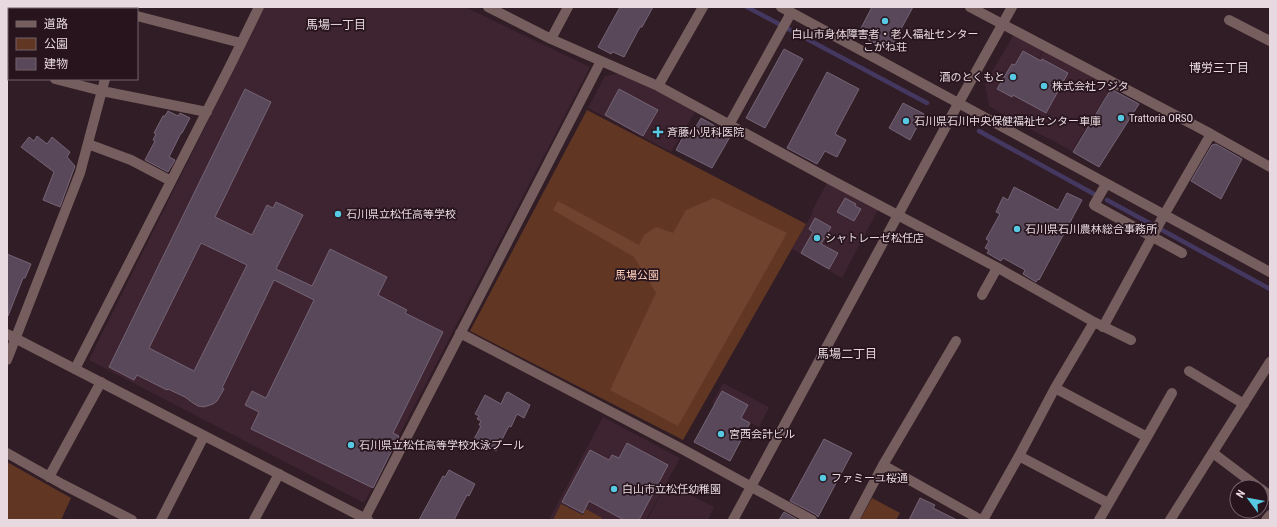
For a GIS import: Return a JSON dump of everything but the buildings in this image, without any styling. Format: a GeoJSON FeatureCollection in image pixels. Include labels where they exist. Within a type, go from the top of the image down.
{"type":"FeatureCollection","features":[{"type":"Feature","properties":{"kind":"street"},"geometry":{"type":"LineString","coordinates":[[75,369],[207,112],[259,7]]}},
{"type":"Feature","properties":{"kind":"street"},"geometry":{"type":"LineString","coordinates":[[489,7],[552,39],[658,86],[1099,325],[1131,340]]}},
{"type":"Feature","properties":{"kind":"street"},"geometry":{"type":"LineString","coordinates":[[552,39],[568,7]]}},
{"type":"Feature","properties":{"kind":"street"},"geometry":{"type":"LineString","coordinates":[[658,86],[704,7]]}},
{"type":"Feature","properties":{"kind":"street"},"geometry":{"type":"LineString","coordinates":[[780,7],[1270,272]]}},
{"type":"Feature","properties":{"kind":"street"},"geometry":{"type":"LineString","coordinates":[[970,7],[1211,134],[1270,167]]}},
{"type":"Feature","properties":{"kind":"street"},"geometry":{"type":"LineString","coordinates":[[733,520],[1012,7]]}},
{"type":"Feature","properties":{"kind":"street"},"geometry":{"type":"LineString","coordinates":[[729,125],[791,13]]}},
{"type":"Feature","properties":{"kind":"street"},"geometry":{"type":"LineString","coordinates":[[138,16],[241,43]]}},
{"type":"Feature","properties":{"kind":"street"},"geometry":{"type":"LineString","coordinates":[[1229,20],[1270,41]]}},
{"type":"Feature","properties":{"kind":"street"},"geometry":{"type":"LineString","coordinates":[[11,336],[366,519],[460,333],[601,61]]}},
{"type":"Feature","properties":{"kind":"street"},"geometry":{"type":"LineString","coordinates":[[59,80],[102,91],[207,112]]}},
{"type":"Feature","properties":{"kind":"street"},"geometry":{"type":"LineString","coordinates":[[7,360],[11,336],[80,173],[105,80]]}},
{"type":"Feature","properties":{"kind":"street"},"geometry":{"type":"LineString","coordinates":[[883,465],[982,520],[1019,456],[1055,388],[1099,325],[1152,237],[1211,134]]}},
{"type":"Feature","properties":{"kind":"street"},"geometry":{"type":"LineString","coordinates":[[88,144],[131,160],[171,181]]}},
{"type":"Feature","properties":{"kind":"street"},"geometry":{"type":"LineString","coordinates":[[1106,184],[1094,205],[1182,253]]}},
{"type":"Feature","properties":{"kind":"street"},"geometry":{"type":"LineString","coordinates":[[982,295],[996,268]]}},
{"type":"Feature","properties":{"kind":"street"},"geometry":{"type":"LineString","coordinates":[[460,333],[751,486],[812,520]]}},
{"type":"Feature","properties":{"kind":"street"},"geometry":{"type":"LineString","coordinates":[[854,520],[883,465],[956,341]]}},
{"type":"Feature","properties":{"kind":"street"},"geometry":{"type":"LineString","coordinates":[[1170,520],[1270,362]]}},
{"type":"Feature","properties":{"kind":"street"},"geometry":{"type":"LineString","coordinates":[[1189,372],[1244,404]]}},
{"type":"Feature","properties":{"kind":"street"},"geometry":{"type":"LineString","coordinates":[[50,477],[101,382]]}},
{"type":"Feature","properties":{"kind":"street"},"geometry":{"type":"LineString","coordinates":[[1055,388],[1147,437]]}},
{"type":"Feature","properties":{"kind":"street"},"geometry":{"type":"LineString","coordinates":[[1099,520],[1172,393]]}},
{"type":"Feature","properties":{"kind":"street"},"geometry":{"type":"LineString","coordinates":[[161,520],[204,436]]}},
{"type":"Feature","properties":{"kind":"street"},"geometry":{"type":"LineString","coordinates":[[7,452],[50,477],[132,520]]}},
{"type":"Feature","properties":{"kind":"street"},"geometry":{"type":"LineString","coordinates":[[1213,453],[1247,479]]}},
{"type":"Feature","properties":{"kind":"street"},"geometry":{"type":"LineString","coordinates":[[1019,456],[1108,503]]}},
{"type":"Feature","properties":{"kind":"street"},"geometry":{"type":"LineString","coordinates":[[254,520],[279,474]]}},
{"type":"Feature","properties":{"kind":"street"},"geometry":{"type":"LineString","coordinates":[[1266,520],[1270,515]]}},
{"type":"Feature","properties":{"kind":"shaded area","name":"石川県立松任高等学校"},"geometry":{"type":"Polygon","coordinates":[[[265,7],[465,7],[590,67],[364,503],[89,360],[265,7]]]}},
{"type":"Feature","properties":{"kind":"shaded area","name":"酒のとくもと"},"geometry":{"type":"Polygon","coordinates":[[[1014,34],[1043,50],[1006,116],[989,106],[985,84],[1014,34]]]}},
{"type":"Feature","properties":{"kind":"shaded area","name":"株式会社フジタ"},"geometry":{"type":"Polygon","coordinates":[[[1044,50],[1111,87],[1072,151],[1006,116],[1044,50]]]}},
{"type":"Feature","properties":{"kind":"shaded area","name":"斉藤小児科医院"},"geometry":{"type":"Polygon","coordinates":[[[621,73],[656,90],[695,112],[671,152],[588,108],[605,76],[621,73]]]}},
{"type":"Feature","properties":{"kind":"shaded area"},"geometry":{"type":"Polygon","coordinates":[[[827,183],[878,210],[842,278],[792,249],[813,212],[812,211],[827,183]]]}},
{"type":"Feature","properties":{"kind":"shaded area"},"geometry":{"type":"Polygon","coordinates":[[[714,198],[787,233],[678,426],[610,390],[656,293],[634,257],[553,210],[558,201],[639,245],[644,235],[656,227],[673,233],[686,210],[714,198]]]}},
{"type":"Feature","properties":{"kind":"shaded area"},"geometry":{"type":"Polygon","coordinates":[[[723,383],[769,407],[759,427],[712,403],[723,383]]]}},
{"type":"Feature","properties":{"kind":"shaded area","name":"白山市立松任幼稚園"},"geometry":{"type":"Polygon","coordinates":[[[603,417],[680,458],[646,520],[549,520],[603,417]]]}},
{"type":"Feature","properties":{"kind":"shaded area"},"geometry":{"type":"Polygon","coordinates":[[[667,483],[714,507],[708,520],[647,520],[667,483]]]}},
{"type":"Feature","properties":{"kind":"green space","name":"馬場公園"},"geometry":{"type":"Polygon","coordinates":[[[587,110],[806,224],[683,440],[470,331],[587,110]]]}},
{"type":"Feature","properties":{"kind":"green space"},"geometry":{"type":"Polygon","coordinates":[[[7,462],[71,498],[61,520],[7,520],[7,462]]]}},
{"type":"Feature","properties":{"kind":"green space"},"geometry":{"type":"Polygon","coordinates":[[[872,498],[900,513],[896,520],[860,520],[872,498]]]}},
{"type":"Feature","properties":{"kind":"green space"},"geometry":{"type":"Polygon","coordinates":[[[561,504],[583,515],[586,509],[602,518],[601,520],[553,520],[561,504]]]}},
{"type":"Feature","properties":{"kind":"waterway"},"geometry":{"type":"LineString","coordinates":[[747,7],[927,103]]}},
{"type":"Feature","properties":{"kind":"waterway"},"geometry":{"type":"LineString","coordinates":[[979,131],[1094,194]]}},
{"type":"Feature","properties":{"kind":"waterway"},"geometry":{"type":"LineString","coordinates":[[1107,200],[1151,224]]}},
{"type":"Feature","properties":{"kind":"waterway"},"geometry":{"type":"LineString","coordinates":[[1162,230],[1270,289]]}},
{"type":"Feature","properties":{"kind":"place","name":"白山市身体障害者・老人福祉センター こがね荘"},"geometry":{"type":"Point","coordinates":[885,21]}},
{"type":"Feature","properties":{"kind":"place","name":"酒のとくもと"},"geometry":{"type":"Point","coordinates":[1013,77]}},
{"type":"Feature","properties":{"kind":"place","name":"株式会社フジタ"},"geometry":{"type":"Point","coordinates":[1044,86]}},
{"type":"Feature","properties":{"kind":"place","name":"Trattoria ORSO"},"geometry":{"type":"Point","coordinates":[1121,118]}},
{"type":"Feature","properties":{"kind":"place","name":"石川県石川中央保健福祉センター車庫"},"geometry":{"type":"Point","coordinates":[906,121]}},
{"type":"Feature","properties":{"kind":"place","name":"斉藤小児科医院"},"geometry":{"type":"Point","coordinates":[658,132]}},
{"type":"Feature","properties":{"kind":"place","name":"石川県立松任高等学校"},"geometry":{"type":"Point","coordinates":[338,214]}},
{"type":"Feature","properties":{"kind":"place","name":"石川県石川農林総合事務所"},"geometry":{"type":"Point","coordinates":[1017,229]}},
{"type":"Feature","properties":{"kind":"place","name":"シャトレーゼ松任店"},"geometry":{"type":"Point","coordinates":[817,238]}},
{"type":"Feature","properties":{"kind":"place","name":"宮西会計ビル"},"geometry":{"type":"Point","coordinates":[721,434]}},
{"type":"Feature","properties":{"kind":"place","name":"石川県立松任高等学校水泳プール"},"geometry":{"type":"Point","coordinates":[351,445]}},
{"type":"Feature","properties":{"kind":"place","name":"ファミーユ桜通"},"geometry":{"type":"Point","coordinates":[823,478]}},
{"type":"Feature","properties":{"kind":"place","name":"白山市立松任幼稚園"},"geometry":{"type":"Point","coordinates":[614,489]}},
{"type":"Feature","properties":{"kind":"district","name":"馬場一丁目"},"geometry":{"type":"Point","coordinates":[336,25]}},
{"type":"Feature","properties":{"kind":"district","name":"博労三丁目"},"geometry":{"type":"Point","coordinates":[1219,68]}},
{"type":"Feature","properties":{"kind":"district","name":"馬場二丁目"},"geometry":{"type":"Point","coordinates":[847,354]}}]}
